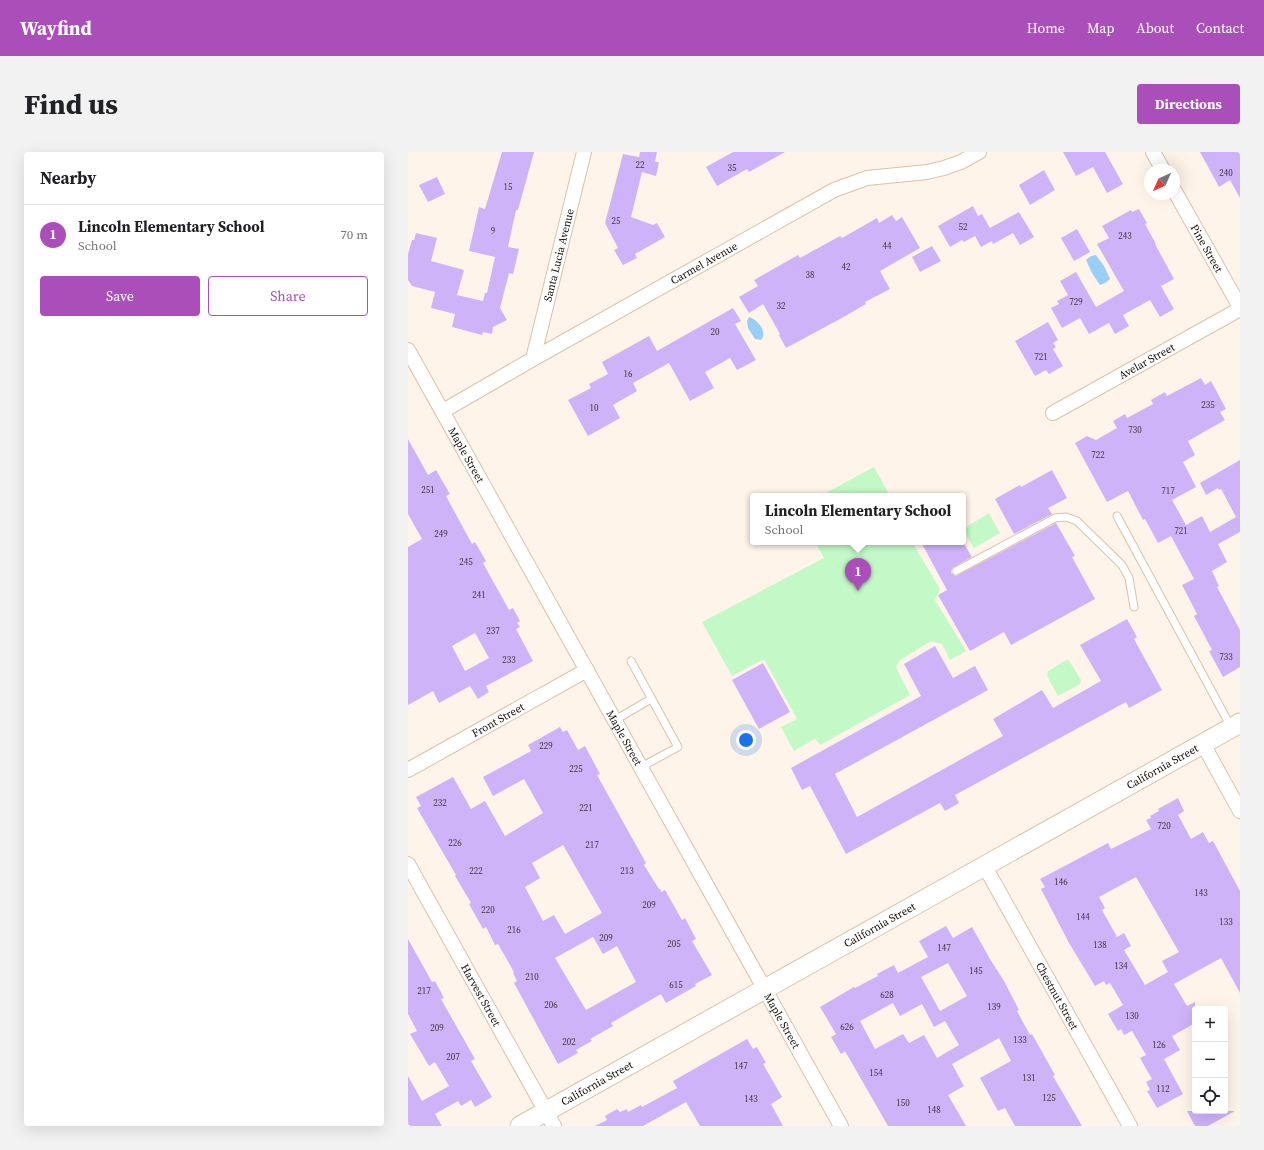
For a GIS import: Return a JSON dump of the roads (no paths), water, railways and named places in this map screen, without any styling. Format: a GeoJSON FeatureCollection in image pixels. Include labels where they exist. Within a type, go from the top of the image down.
{"type":"FeatureCollection","features":[{"type":"Feature","properties":{"kind":"street","name":"Santa Lucia Avenue"},"geometry":{"type":"LineString","coordinates":[[533,359],[584,152]]}},
{"type":"Feature","properties":{"kind":"street","name":"Carmel Avenue"},"geometry":{"type":"LineString","coordinates":[[443,411],[834,190],[867,178],[927,172],[939,169],[961,162],[979,152]]}},
{"type":"Feature","properties":{"kind":"street"},"geometry":{"type":"LineString","coordinates":[[1153,152],[1160,164]]}},
{"type":"Feature","properties":{"kind":"street","name":"Pine Street"},"geometry":{"type":"LineString","coordinates":[[1180,200],[1240,308]]}},
{"type":"Feature","properties":{"kind":"street","name":"Avelar Street"},"geometry":{"type":"LineString","coordinates":[[1053,413],[1240,308]]}},
{"type":"Feature","properties":{"kind":"street","name":"Maple Street"},"geometry":{"type":"LineString","coordinates":[[408,350],[841,1126]]}},
{"type":"Feature","properties":{"kind":"street","name":"Front Street"},"geometry":{"type":"LineString","coordinates":[[408,770],[587,670]]}},
{"type":"Feature","properties":{"kind":"street","name":"California Street"},"geometry":{"type":"LineString","coordinates":[[520,1126],[550,1119],[765,989],[1236,725]]}},
{"type":"Feature","properties":{"kind":"street"},"geometry":{"type":"LineString","coordinates":[[1202,744],[1240,811]]}},
{"type":"Feature","properties":{"kind":"street","name":"Harvest Street"},"geometry":{"type":"LineString","coordinates":[[408,864],[550,1119]]}},
{"type":"Feature","properties":{"kind":"street","name":"Chestnut Street"},"geometry":{"type":"LineString","coordinates":[[984,866],[1130,1126]]}},
{"type":"Feature","properties":{"kind":"lane"},"geometry":{"type":"LineString","coordinates":[[1117,516],[1236,725]]}},
{"type":"Feature","properties":{"kind":"lane"},"geometry":{"type":"LineString","coordinates":[[956,571],[1055,518],[1066,517],[1077,521],[1122,565],[1129,578],[1134,607]]}},
{"type":"Feature","properties":{"kind":"lane"},"geometry":{"type":"LineString","coordinates":[[631,661],[678,747],[641,767]]}},
{"type":"Feature","properties":{"kind":"lane"},"geometry":{"type":"LineString","coordinates":[[615,720],[651,699]]}},
{"type":"Feature","properties":{"kind":"water"},"geometry":{"type":"Polygon","coordinates":[[[1096,255],[1104,266],[1110,279],[1100,285],[1086,260],[1091,256],[1096,255]]]}},
{"type":"Feature","properties":{"kind":"water"},"geometry":{"type":"Polygon","coordinates":[[[749,317],[759,323],[763,330],[763,337],[761,340],[755,339],[748,328],[747,321],[749,317]]]}},
{"type":"Feature","properties":{"kind":"place","name":"Lincoln Elementary School"},"geometry":{"type":"Point","coordinates":[858,591]}}]}
